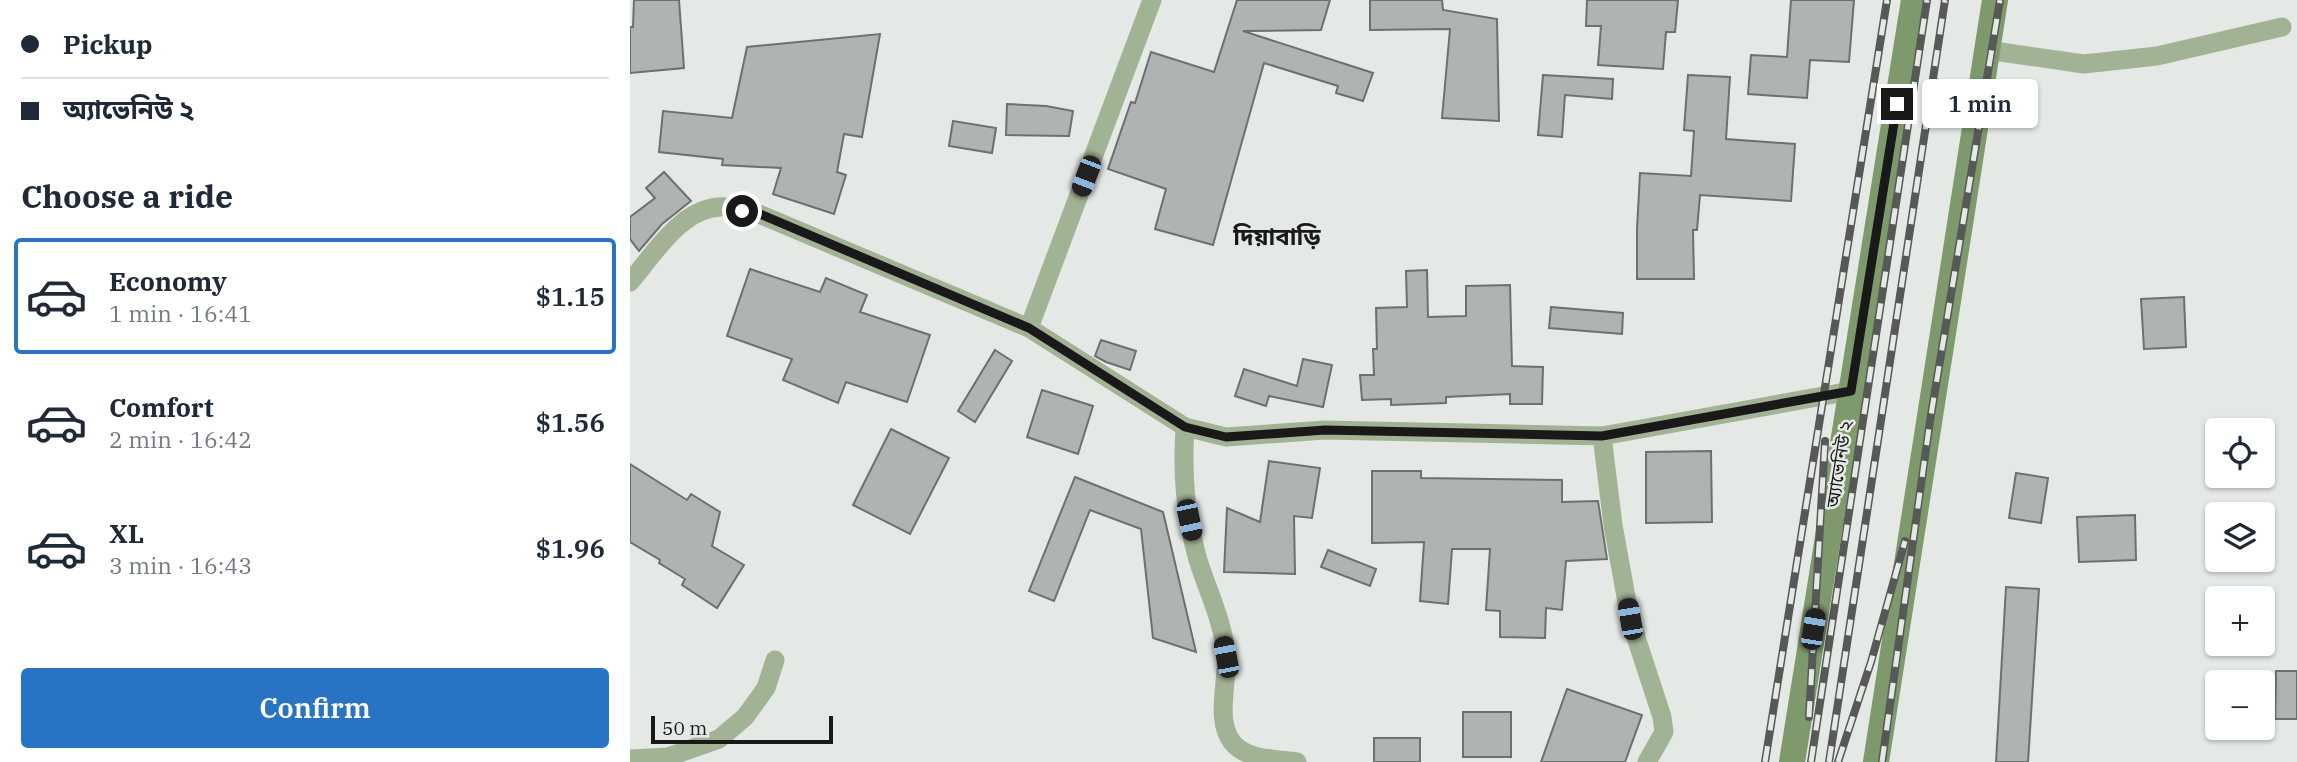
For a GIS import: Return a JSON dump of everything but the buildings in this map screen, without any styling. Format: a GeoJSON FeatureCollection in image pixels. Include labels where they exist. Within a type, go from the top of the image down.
{"type":"FeatureCollection","features":[{"type":"Feature","properties":{"kind":"main road","name":"অ্যাভেনিউ ২"},"geometry":{"type":"LineString","coordinates":[[1792,762],[1914,0]]}},
{"type":"Feature","properties":{"kind":"main road"},"geometry":{"type":"LineString","coordinates":[[1876,762],[1994,0]]}},
{"type":"Feature","properties":{"kind":"street"},"geometry":{"type":"LineString","coordinates":[[1029,328],[1152,0]]}},
{"type":"Feature","properties":{"kind":"street"},"geometry":{"type":"LineString","coordinates":[[1987,50],[2084,64],[2157,56],[2282,27]]}},
{"type":"Feature","properties":{"kind":"street"},"geometry":{"type":"LineString","coordinates":[[630,282],[677,226],[700,211],[725,207],[760,214],[1029,328],[1185,427],[1226,437],[1325,430],[1602,436],[1851,391]]}},
{"type":"Feature","properties":{"kind":"street"},"geometry":{"type":"LineString","coordinates":[[1185,427],[1182,470],[1185,500],[1198,559],[1219,620],[1226,657],[1223,724],[1232,743],[1253,756],[1297,762]]}},
{"type":"Feature","properties":{"kind":"street"},"geometry":{"type":"LineString","coordinates":[[1602,436],[1613,525],[1630,619],[1662,717],[1664,732],[1647,762]]}},
{"type":"Feature","properties":{"kind":"street"},"geometry":{"type":"LineString","coordinates":[[630,759],[667,757],[719,739],[746,717],[766,688],[775,660]]}},
{"type":"Feature","properties":{"kind":"railway"},"geometry":{"type":"LineString","coordinates":[[1765,762],[1887,0]]}},
{"type":"Feature","properties":{"kind":"railway"},"geometry":{"type":"LineString","coordinates":[[1811,762],[1927,0]]}},
{"type":"Feature","properties":{"kind":"railway"},"geometry":{"type":"LineString","coordinates":[[1829,762],[1945,0]]}},
{"type":"Feature","properties":{"kind":"railway"},"geometry":{"type":"LineString","coordinates":[[1882,762],[1930,421],[2000,0]]}},
{"type":"Feature","properties":{"kind":"railway"},"geometry":{"type":"LineString","coordinates":[[1809,717],[1825,441]]}},
{"type":"Feature","properties":{"kind":"railway"},"geometry":{"type":"LineString","coordinates":[[1838,762],[1871,662],[1905,541]]}},
{"type":"Feature","properties":{"kind":"district","name":"দিয়াবাড়ি"},"geometry":{"type":"Point","coordinates":[1277,236]}},
{"type":"Feature","properties":{"kind":"route"},"geometry":{"type":"LineString","coordinates":[[742,211],[760,214],[1029,328],[1185,427],[1226,437],[1325,430],[1602,436],[1851,391],[1897,104]]}}]}
